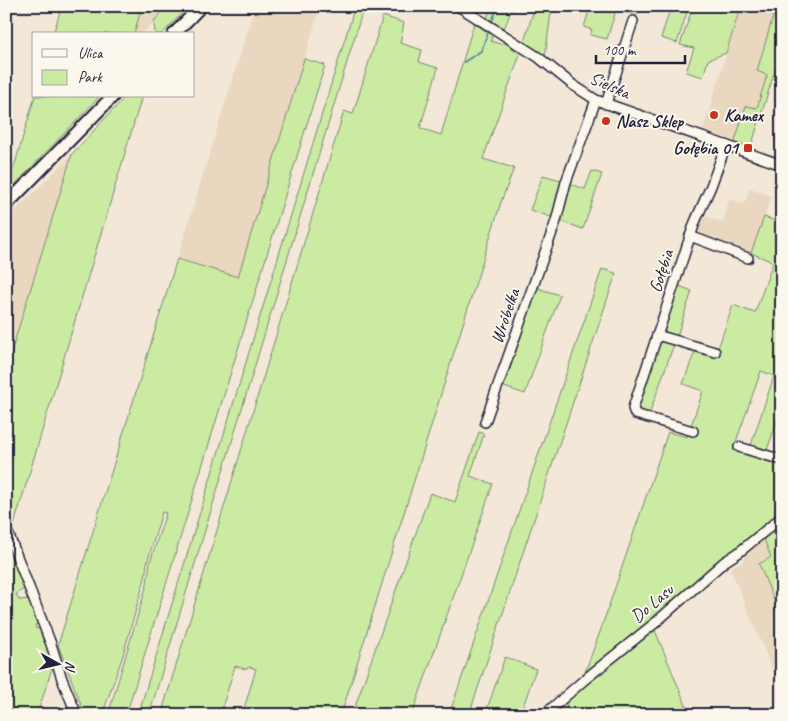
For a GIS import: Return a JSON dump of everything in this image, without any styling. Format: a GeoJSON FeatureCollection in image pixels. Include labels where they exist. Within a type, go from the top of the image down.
{"type":"FeatureCollection","features":[{"type":"Feature","properties":{"kind":"main road"},"geometry":{"type":"LineString","coordinates":[[176,32],[202,6]]}},
{"type":"Feature","properties":{"kind":"main road"},"geometry":{"type":"LineString","coordinates":[[6,205],[111,98]]}},
{"type":"Feature","properties":{"kind":"street","name":"Sielska"},"geometry":{"type":"LineString","coordinates":[[458,6],[545,62],[573,85],[596,100],[782,165]]}},
{"type":"Feature","properties":{"kind":"street"},"geometry":{"type":"LineString","coordinates":[[606,104],[633,21]]}},
{"type":"Feature","properties":{"kind":"street","name":"Wróbelka"},"geometry":{"type":"LineString","coordinates":[[486,422],[556,221],[566,182],[596,100]]}},
{"type":"Feature","properties":{"kind":"street","name":"Gołębia"},"geometry":{"type":"LineString","coordinates":[[693,431],[635,414],[633,408],[690,236],[726,145]]}},
{"type":"Feature","properties":{"kind":"street"},"geometry":{"type":"LineString","coordinates":[[690,236],[748,258]]}},
{"type":"Feature","properties":{"kind":"street"},"geometry":{"type":"LineString","coordinates":[[657,335],[715,352]]}},
{"type":"Feature","properties":{"kind":"street"},"geometry":{"type":"LineString","coordinates":[[738,447],[782,460]]}},
{"type":"Feature","properties":{"kind":"street","name":"Do Lasu"},"geometry":{"type":"LineString","coordinates":[[544,715],[662,617],[724,562],[782,517]]}},
{"type":"Feature","properties":{"kind":"street"},"geometry":{"type":"LineString","coordinates":[[6,528],[62,679],[78,715]]}},
{"type":"Feature","properties":{"kind":"shaded area"},"geometry":{"type":"Polygon","coordinates":[[[142,6],[168,6],[144,32],[135,32],[142,6]]]}},
{"type":"Feature","properties":{"kind":"shaded area"},"geometry":{"type":"Polygon","coordinates":[[[255,6],[294,6],[318,14],[238,277],[177,259],[255,6]]]}},
{"type":"Feature","properties":{"kind":"shaded area"},"geometry":{"type":"Polygon","coordinates":[[[741,6],[776,6],[757,71],[767,74],[757,109],[746,106],[735,141],[703,130],[741,6]]]}},
{"type":"Feature","properties":{"kind":"shaded area"},"geometry":{"type":"Polygon","coordinates":[[[72,154],[68,168],[6,369],[6,220],[72,154]]]}},
{"type":"Feature","properties":{"kind":"shaded area"},"geometry":{"type":"Polygon","coordinates":[[[750,188],[772,196],[751,253],[699,235],[696,230],[702,215],[723,222],[729,199],[744,204],[750,188]]]}},
{"type":"Feature","properties":{"kind":"shaded area"},"geometry":{"type":"Polygon","coordinates":[[[763,537],[771,557],[759,564],[782,620],[782,693],[730,568],[743,561],[747,550],[763,537]]]}},
{"type":"Feature","properties":{"kind":"green space"},"geometry":{"type":"Polygon","coordinates":[[[62,6],[142,6],[135,32],[54,32],[62,6]]]}},
{"type":"Feature","properties":{"kind":"green space"},"geometry":{"type":"Polygon","coordinates":[[[168,6],[189,6],[164,32],[155,32],[154,21],[168,6]]]}},
{"type":"Feature","properties":{"kind":"green space"},"geometry":{"type":"Polygon","coordinates":[[[355,6],[364,6],[149,715],[138,715],[355,6]]]}},
{"type":"Feature","properties":{"kind":"green space"},"geometry":{"type":"Polygon","coordinates":[[[491,6],[513,6],[504,29],[487,19],[491,6]]]}},
{"type":"Feature","properties":{"kind":"green space"},"geometry":{"type":"Polygon","coordinates":[[[528,6],[552,6],[545,56],[524,42],[534,9],[528,6]]]}},
{"type":"Feature","properties":{"kind":"green space"},"geometry":{"type":"Polygon","coordinates":[[[594,6],[640,6],[635,21],[630,19],[632,14],[616,10],[607,39],[590,35],[592,30],[584,27],[589,11],[594,6]]]}},
{"type":"Feature","properties":{"kind":"green space"},"geometry":{"type":"Polygon","coordinates":[[[663,6],[689,6],[677,43],[661,38],[670,9],[663,6]]]}},
{"type":"Feature","properties":{"kind":"green space"},"geometry":{"type":"Polygon","coordinates":[[[693,6],[741,6],[726,53],[708,60],[703,77],[686,72],[694,48],[680,45],[693,6]]]}},
{"type":"Feature","properties":{"kind":"green space"},"geometry":{"type":"Polygon","coordinates":[[[776,6],[782,6],[782,68],[776,67],[751,147],[735,143],[735,141],[746,106],[757,108],[767,75],[757,71],[776,6]]]}},
{"type":"Feature","properties":{"kind":"green space"},"geometry":{"type":"Polygon","coordinates":[[[383,16],[404,23],[400,43],[422,50],[419,62],[438,68],[420,128],[441,135],[474,23],[492,35],[491,41],[500,44],[504,42],[520,54],[483,159],[514,168],[501,202],[341,715],[242,715],[256,669],[250,667],[245,669],[235,666],[220,715],[161,715],[344,111],[353,114],[383,16]]]}},
{"type":"Feature","properties":{"kind":"green space"},"geometry":{"type":"Polygon","coordinates":[[[304,59],[325,65],[126,715],[108,715],[147,584],[150,562],[166,513],[162,512],[122,658],[104,710],[101,715],[85,715],[58,645],[177,259],[238,277],[304,59]]]}},
{"type":"Feature","properties":{"kind":"green space"},"geometry":{"type":"Polygon","coordinates":[[[34,98],[98,98],[6,194],[34,98]]]}},
{"type":"Feature","properties":{"kind":"green space"},"geometry":{"type":"Polygon","coordinates":[[[124,98],[141,98],[14,525],[6,504],[6,369],[72,154],[124,98]]]}},
{"type":"Feature","properties":{"kind":"green space"},"geometry":{"type":"Polygon","coordinates":[[[592,171],[602,174],[583,229],[560,221],[567,183],[585,189],[592,171]]]}},
{"type":"Feature","properties":{"kind":"green space"},"geometry":{"type":"Polygon","coordinates":[[[543,175],[564,181],[554,218],[530,210],[543,175]]]}},
{"type":"Feature","properties":{"kind":"green space"},"geometry":{"type":"Polygon","coordinates":[[[764,217],[782,223],[782,407],[767,450],[751,445],[774,376],[761,371],[733,450],[782,466],[782,493],[772,523],[582,680],[668,432],[687,437],[703,391],[683,384],[695,351],[715,357],[733,305],[755,313],[773,262],[751,253],[764,217]]]}},
{"type":"Feature","properties":{"kind":"green space"},"geometry":{"type":"Polygon","coordinates":[[[602,269],[616,273],[469,715],[449,715],[602,269]]]}},
{"type":"Feature","properties":{"kind":"green space"},"geometry":{"type":"Polygon","coordinates":[[[538,285],[540,289],[560,295],[525,394],[504,387],[538,285]]]}},
{"type":"Feature","properties":{"kind":"green space"},"geometry":{"type":"Polygon","coordinates":[[[677,285],[692,291],[677,336],[665,332],[662,328],[677,285]]]}},
{"type":"Feature","properties":{"kind":"green space"},"geometry":{"type":"Polygon","coordinates":[[[662,341],[674,344],[649,415],[638,412],[635,407],[658,343],[662,341]]]}},
{"type":"Feature","properties":{"kind":"green space"},"geometry":{"type":"Polygon","coordinates":[[[479,432],[484,434],[470,476],[493,484],[412,715],[352,715],[430,493],[455,502],[479,432]]]}},
{"type":"Feature","properties":{"kind":"green space"},"geometry":{"type":"Polygon","coordinates":[[[782,520],[782,620],[759,564],[771,557],[763,537],[782,520]]]}},
{"type":"Feature","properties":{"kind":"green space"},"geometry":{"type":"Polygon","coordinates":[[[6,537],[23,582],[24,589],[16,594],[19,600],[29,599],[38,624],[35,625],[36,629],[40,628],[43,641],[45,640],[54,662],[37,715],[6,715],[6,537]]]}},
{"type":"Feature","properties":{"kind":"green space"},"geometry":{"type":"Polygon","coordinates":[[[654,628],[690,715],[570,715],[565,700],[654,628]]]}},
{"type":"Feature","properties":{"kind":"green space"},"geometry":{"type":"Polygon","coordinates":[[[505,657],[536,669],[520,715],[485,715],[505,657]]]}},
{"type":"Feature","properties":{"kind":"waterway"},"geometry":{"type":"LineString","coordinates":[[492,21],[498,6]]}},
{"type":"Feature","properties":{"kind":"waterway"},"geometry":{"type":"LineString","coordinates":[[464,62],[481,51],[488,32]]}},
{"type":"Feature","properties":{"kind":"place","name":"Kamex"},"geometry":{"type":"Point","coordinates":[714,115]}},
{"type":"Feature","properties":{"kind":"place","name":"Nasz Sklep"},"geometry":{"type":"Point","coordinates":[606,121]}},
{"type":"Feature","properties":{"kind":"place","name":"Gołębia 01"},"geometry":{"type":"Point","coordinates":[748,148]}}]}
